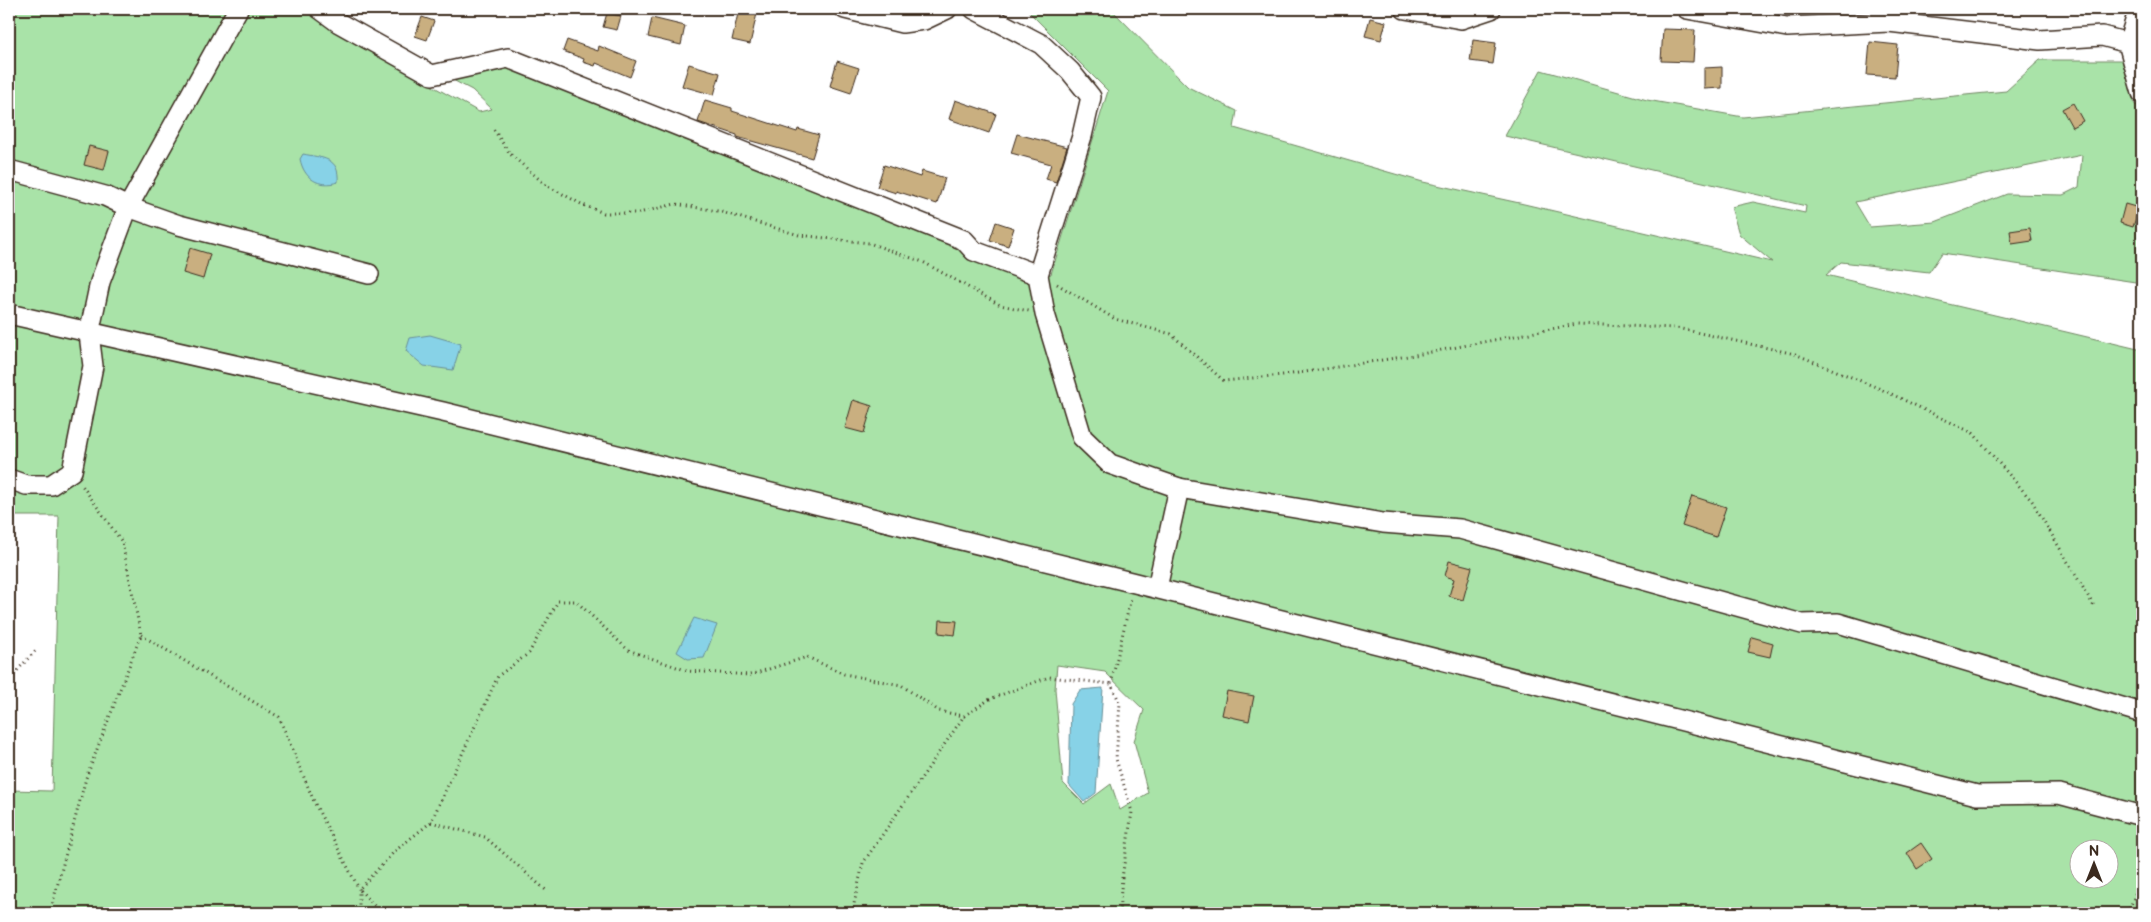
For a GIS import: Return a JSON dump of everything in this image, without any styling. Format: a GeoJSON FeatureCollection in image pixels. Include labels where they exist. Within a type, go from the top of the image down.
{"type":"FeatureCollection","features":[{"type":"Feature","properties":{"kind":"street"},"geometry":{"type":"LineString","coordinates":[[9,479],[26,485],[51,485],[72,471],[93,366],[89,334],[100,282],[128,207],[238,9]]}},
{"type":"Feature","properties":{"kind":"street"},"geometry":{"type":"LineString","coordinates":[[320,9],[339,23],[432,75],[508,58],[964,240],[974,251],[1038,275]]}},
{"type":"Feature","properties":{"kind":"street"},"geometry":{"type":"LineString","coordinates":[[845,9],[902,23],[924,20],[947,9]]}},
{"type":"Feature","properties":{"kind":"street"},"geometry":{"type":"LineString","coordinates":[[974,9],[1041,44],[1070,70],[1091,97],[1079,146],[1038,275],[1045,314],[1082,436],[1110,464],[1179,488],[1383,523],[1460,529],[1802,624],[1838,623],[2142,713]]}},
{"type":"Feature","properties":{"kind":"street"},"geometry":{"type":"LineString","coordinates":[[1405,9],[1460,19],[1491,9]]}},
{"type":"Feature","properties":{"kind":"street"},"geometry":{"type":"LineString","coordinates":[[1687,9],[1787,27],[1889,22],[2040,40],[2102,36],[2128,43]]}},
{"type":"Feature","properties":{"kind":"street"},"geometry":{"type":"LineString","coordinates":[[2138,9],[2128,43],[2142,93]]}},
{"type":"Feature","properties":{"kind":"street"},"geometry":{"type":"LineString","coordinates":[[9,170],[105,196],[128,207],[179,225],[369,274]]}},
{"type":"Feature","properties":{"kind":"street"},"geometry":{"type":"LineString","coordinates":[[9,314],[89,334],[443,412],[1157,588],[1977,795],[2060,794],[2142,816]]}},
{"type":"Feature","properties":{"kind":"street"},"geometry":{"type":"LineString","coordinates":[[1157,588],[1179,488]]}},
{"type":"Feature","properties":{"kind":"path"},"geometry":{"type":"LineString","coordinates":[[494,130],[510,154],[546,185],[583,206],[604,213],[639,213],[675,204],[718,212],[799,235],[869,243],[923,262],[1000,305],[1045,314]]}},
{"type":"Feature","properties":{"kind":"path"},"geometry":{"type":"LineString","coordinates":[[1038,275],[1068,288],[1115,319],[1171,334],[1224,381],[1292,374],[1402,357],[1577,324],[1677,328],[1795,354],[1883,390],[1973,433],[2032,501],[2095,608]]}},
{"type":"Feature","properties":{"kind":"path"},"geometry":{"type":"LineString","coordinates":[[50,913],[86,778],[141,635],[122,542],[72,471]]}},
{"type":"Feature","properties":{"kind":"path"},"geometry":{"type":"LineString","coordinates":[[1119,913],[1132,812],[1116,759],[1120,703],[1111,684],[1135,583]]}},
{"type":"Feature","properties":{"kind":"path"},"geometry":{"type":"LineString","coordinates":[[360,913],[359,889],[395,852],[431,822],[498,676],[529,653],[558,601],[576,601],[628,650],[688,672],[750,675],[807,657],[844,674],[902,685],[939,711],[964,716]]}},
{"type":"Feature","properties":{"kind":"path"},"geometry":{"type":"LineString","coordinates":[[141,635],[279,717],[315,804],[359,889],[381,913]]}},
{"type":"Feature","properties":{"kind":"path"},"geometry":{"type":"LineString","coordinates":[[9,675],[14,674],[37,649]]}},
{"type":"Feature","properties":{"kind":"path"},"geometry":{"type":"LineString","coordinates":[[852,913],[864,864],[964,716],[990,699],[1049,678],[1111,684]]}},
{"type":"Feature","properties":{"kind":"path"},"geometry":{"type":"LineString","coordinates":[[431,822],[485,837],[548,892]]}},
{"type":"Feature","properties":{"kind":"path"},"geometry":{"type":"LineString","coordinates":[[2128,913],[2142,876]]}},
{"type":"Feature","properties":{"kind":"green space"},"geometry":{"type":"Polygon","coordinates":[[[9,9],[306,9],[366,49],[479,112],[492,109],[472,90],[449,78],[509,67],[1027,276],[1051,274],[1108,91],[1026,9],[1111,9],[1188,87],[1237,111],[1234,128],[1423,182],[1772,262],[1739,234],[1731,207],[1753,202],[1805,213],[1806,206],[1505,136],[1541,70],[1647,100],[1743,117],[2006,91],[2040,60],[2122,60],[2135,105],[2142,105],[2142,283],[1942,253],[1929,272],[1841,262],[1826,275],[2142,350],[2142,913],[9,913],[9,790],[52,791],[59,516],[9,516],[9,9]],[[2082,155],[1855,202],[1870,227],[1935,222],[2007,194],[2063,195],[2079,187],[2082,155]],[[1057,665],[1055,689],[1063,783],[1084,804],[1111,784],[1120,810],[1148,793],[1134,741],[1144,710],[1105,672],[1057,665]]]}},
{"type":"Feature","properties":{"kind":"water"},"geometry":{"type":"Polygon","coordinates":[[[303,154],[323,158],[333,163],[338,174],[338,182],[331,184],[319,183],[309,177],[300,159],[303,154]]]}},
{"type":"Feature","properties":{"kind":"water"},"geometry":{"type":"Polygon","coordinates":[[[430,335],[461,344],[453,370],[424,366],[406,351],[410,338],[430,335]]]}},
{"type":"Feature","properties":{"kind":"water"},"geometry":{"type":"Polygon","coordinates":[[[694,618],[717,625],[704,658],[688,659],[677,652],[694,618]]]}},
{"type":"Feature","properties":{"kind":"water"},"geometry":{"type":"Polygon","coordinates":[[[1103,688],[1096,793],[1084,802],[1069,785],[1071,704],[1080,690],[1103,688]]]}},
{"type":"Feature","properties":{"kind":"building"},"geometry":{"type":"Polygon","coordinates":[[[739,9],[758,9],[750,44],[732,40],[739,9]]]}},
{"type":"Feature","properties":{"kind":"building"},"geometry":{"type":"Polygon","coordinates":[[[607,13],[621,16],[617,30],[603,27],[607,13]]]}},
{"type":"Feature","properties":{"kind":"building"},"geometry":{"type":"Polygon","coordinates":[[[422,17],[434,21],[427,40],[415,36],[422,17]]]}},
{"type":"Feature","properties":{"kind":"building"},"geometry":{"type":"Polygon","coordinates":[[[652,18],[685,26],[681,45],[648,37],[652,18]]]}},
{"type":"Feature","properties":{"kind":"building"},"geometry":{"type":"Polygon","coordinates":[[[1370,18],[1386,22],[1381,40],[1365,36],[1370,18]]]}},
{"type":"Feature","properties":{"kind":"building"},"geometry":{"type":"Polygon","coordinates":[[[1663,29],[1695,30],[1693,62],[1661,61],[1663,29]]]}},
{"type":"Feature","properties":{"kind":"building"},"geometry":{"type":"Polygon","coordinates":[[[567,40],[598,51],[599,46],[636,61],[630,77],[596,63],[595,66],[583,62],[584,59],[563,51],[567,40]]]}},
{"type":"Feature","properties":{"kind":"building"},"geometry":{"type":"Polygon","coordinates":[[[1473,40],[1496,43],[1493,64],[1470,61],[1473,40]]]}},
{"type":"Feature","properties":{"kind":"building"},"geometry":{"type":"Polygon","coordinates":[[[1870,42],[1898,45],[1895,77],[1867,75],[1870,42]]]}},
{"type":"Feature","properties":{"kind":"building"},"geometry":{"type":"Polygon","coordinates":[[[837,61],[859,68],[851,93],[830,86],[837,61]]]}},
{"type":"Feature","properties":{"kind":"building"},"geometry":{"type":"Polygon","coordinates":[[[689,64],[720,73],[714,95],[682,86],[689,64]]]}},
{"type":"Feature","properties":{"kind":"building"},"geometry":{"type":"Polygon","coordinates":[[[1722,67],[1722,88],[1704,89],[1704,68],[1722,67]]]}},
{"type":"Feature","properties":{"kind":"building"},"geometry":{"type":"Polygon","coordinates":[[[705,100],[732,108],[732,111],[797,132],[798,129],[819,135],[812,158],[737,137],[737,135],[698,122],[705,100]]]}},
{"type":"Feature","properties":{"kind":"building"},"geometry":{"type":"Polygon","coordinates":[[[955,100],[996,114],[989,133],[949,119],[955,100]]]}},
{"type":"Feature","properties":{"kind":"building"},"geometry":{"type":"Polygon","coordinates":[[[2073,103],[2083,121],[2072,127],[2062,109],[2073,103]]]}},
{"type":"Feature","properties":{"kind":"building"},"geometry":{"type":"Polygon","coordinates":[[[1017,134],[1067,147],[1056,182],[1046,179],[1051,164],[1011,153],[1017,134]]]}},
{"type":"Feature","properties":{"kind":"building"},"geometry":{"type":"Polygon","coordinates":[[[89,146],[109,151],[104,170],[84,165],[89,146]]]}},
{"type":"Feature","properties":{"kind":"building"},"geometry":{"type":"Polygon","coordinates":[[[884,165],[920,177],[922,171],[945,178],[937,204],[877,187],[884,165]]]}},
{"type":"Feature","properties":{"kind":"building"},"geometry":{"type":"Polygon","coordinates":[[[2125,204],[2139,208],[2133,227],[2120,223],[2125,204]]]}},
{"type":"Feature","properties":{"kind":"building"},"geometry":{"type":"Polygon","coordinates":[[[996,222],[1014,228],[1008,246],[990,240],[996,222]]]}},
{"type":"Feature","properties":{"kind":"building"},"geometry":{"type":"Polygon","coordinates":[[[2030,228],[2032,241],[2012,244],[2010,231],[2030,228]]]}},
{"type":"Feature","properties":{"kind":"building"},"geometry":{"type":"Polygon","coordinates":[[[190,248],[210,254],[203,279],[183,273],[190,248]]]}},
{"type":"Feature","properties":{"kind":"building"},"geometry":{"type":"Polygon","coordinates":[[[853,400],[872,406],[864,433],[845,428],[853,400]]]}},
{"type":"Feature","properties":{"kind":"building"},"geometry":{"type":"Polygon","coordinates":[[[1692,496],[1726,507],[1716,537],[1682,526],[1692,496]]]}},
{"type":"Feature","properties":{"kind":"building"},"geometry":{"type":"Polygon","coordinates":[[[1449,561],[1472,567],[1463,600],[1449,596],[1454,579],[1445,576],[1449,561]]]}},
{"type":"Feature","properties":{"kind":"building"},"geometry":{"type":"Polygon","coordinates":[[[940,620],[957,621],[955,635],[939,633],[940,620]]]}},
{"type":"Feature","properties":{"kind":"building"},"geometry":{"type":"Polygon","coordinates":[[[1752,637],[1773,643],[1770,657],[1748,652],[1752,637]]]}},
{"type":"Feature","properties":{"kind":"building"},"geometry":{"type":"Polygon","coordinates":[[[1227,691],[1254,696],[1249,721],[1222,715],[1227,691]]]}},
{"type":"Feature","properties":{"kind":"building"},"geometry":{"type":"Polygon","coordinates":[[[1921,843],[1932,859],[1917,869],[1907,853],[1921,843]]]}}]}
